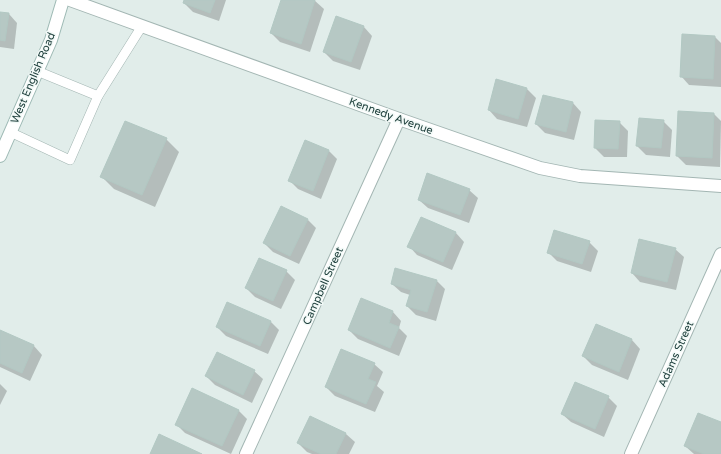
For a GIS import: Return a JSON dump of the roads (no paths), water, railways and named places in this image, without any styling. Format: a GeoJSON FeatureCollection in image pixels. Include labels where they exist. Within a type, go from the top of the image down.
{"type":"FeatureCollection","features":[{"type":"Feature","properties":{"kind":"street","name":"West English Road"},"geometry":{"type":"LineString","coordinates":[[0,156],[50,40],[63,0]]}},
{"type":"Feature","properties":{"kind":"street","name":"Kennedy Avenue"},"geometry":{"type":"LineString","coordinates":[[70,0],[399,119],[540,168],[580,176],[721,186]]}},
{"type":"Feature","properties":{"kind":"street","name":"Campbell Street"},"geometry":{"type":"LineString","coordinates":[[246,454],[399,119]]}},
{"type":"Feature","properties":{"kind":"street","name":"Adams Street"},"geometry":{"type":"LineString","coordinates":[[631,454],[721,254]]}},
{"type":"Feature","properties":{"kind":"lane"},"geometry":{"type":"LineString","coordinates":[[10,132],[70,160],[98,96],[142,26]]}},
{"type":"Feature","properties":{"kind":"lane"},"geometry":{"type":"LineString","coordinates":[[37,71],[98,96]]}}]}
